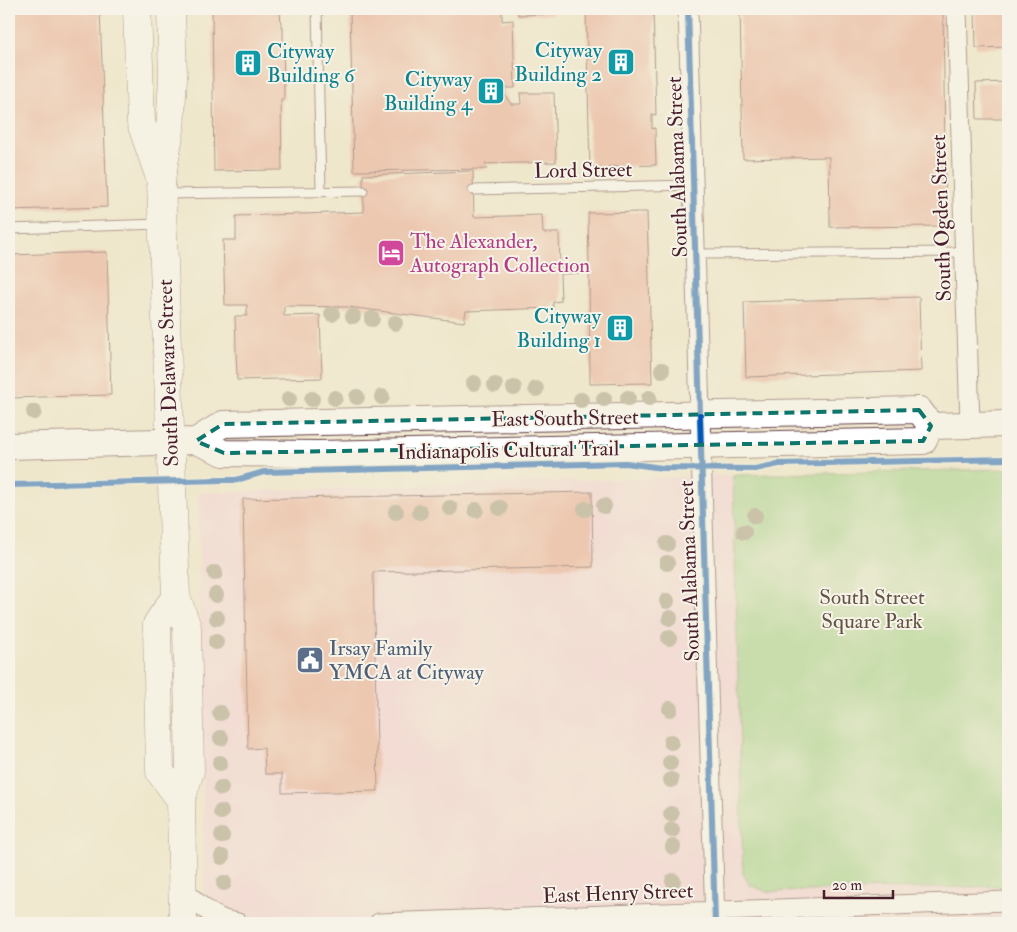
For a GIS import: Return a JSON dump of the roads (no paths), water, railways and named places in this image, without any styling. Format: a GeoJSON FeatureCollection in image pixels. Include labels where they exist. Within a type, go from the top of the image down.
{"type":"FeatureCollection","features":[{"type":"Feature","properties":{"kind":"main road","name":"South Delaware Street"},"geometry":{"type":"LineString","coordinates":[[137,9],[141,123],[161,187]]}},
{"type":"Feature","properties":{"kind":"main road","name":"South Delaware Street"},"geometry":{"type":"LineString","coordinates":[[171,9],[173,77],[170,130],[161,187],[183,442],[176,596],[187,627],[190,733],[190,771],[181,800],[183,923]]}},
{"type":"Feature","properties":{"kind":"main road","name":"East South Street"},"geometry":{"type":"LineString","coordinates":[[9,446],[183,442],[224,453],[318,454],[701,446],[923,441],[931,426],[919,410],[700,416],[223,424],[183,442]]}},
{"type":"Feature","properties":{"kind":"main road"},"geometry":{"type":"LineString","coordinates":[[931,426],[1008,424]]}},
{"type":"Feature","properties":{"kind":"street","name":"South Alabama Street"},"geometry":{"type":"LineString","coordinates":[[688,9],[715,917]]}},
{"type":"Feature","properties":{"kind":"street","name":"South Ogden Street"},"geometry":{"type":"LineString","coordinates":[[957,9],[970,425]]}},
{"type":"Feature","properties":{"kind":"street"},"geometry":{"type":"LineString","coordinates":[[182,889],[202,907],[215,915],[224,920],[238,923]]}},
{"type":"Feature","properties":{"kind":"street","name":"East Henry Street"},"geometry":{"type":"LineString","coordinates":[[379,923],[715,917],[1008,902]]}},
{"type":"Feature","properties":{"kind":"lane"},"geometry":{"type":"LineString","coordinates":[[317,9],[321,192]]}},
{"type":"Feature","properties":{"kind":"lane","name":"Lord Street"},"geometry":{"type":"LineString","coordinates":[[473,190],[694,185]]}},
{"type":"Feature","properties":{"kind":"lane"},"geometry":{"type":"LineString","coordinates":[[161,187],[321,192],[363,191]]}},
{"type":"Feature","properties":{"kind":"lane"},"geometry":{"type":"LineString","coordinates":[[9,229],[163,224]]}},
{"type":"Feature","properties":{"kind":"lane"},"geometry":{"type":"LineString","coordinates":[[696,254],[965,252]]}},
{"type":"Feature","properties":{"kind":"place","name":"Cityway Building 2"},"geometry":{"type":"Point","coordinates":[621,62]}},
{"type":"Feature","properties":{"kind":"place","name":"Cityway Building 6"},"geometry":{"type":"Point","coordinates":[248,63]}},
{"type":"Feature","properties":{"kind":"place","name":"Cityway Building 4"},"geometry":{"type":"Point","coordinates":[491,91]}},
{"type":"Feature","properties":{"kind":"place","name":"The Alexander, Autograph Collection"},"geometry":{"type":"Point","coordinates":[391,253]}},
{"type":"Feature","properties":{"kind":"place","name":"Cityway Building 1"},"geometry":{"type":"Point","coordinates":[620,328]}},
{"type":"Feature","properties":{"kind":"place","name":"Irsay Family YMCA at Cityway"},"geometry":{"type":"Point","coordinates":[310,660]}},
{"type":"Feature","properties":{"kind":"park label","name":"South Street Square Park"},"geometry":{"type":"Point","coordinates":[872,609]}}]}
